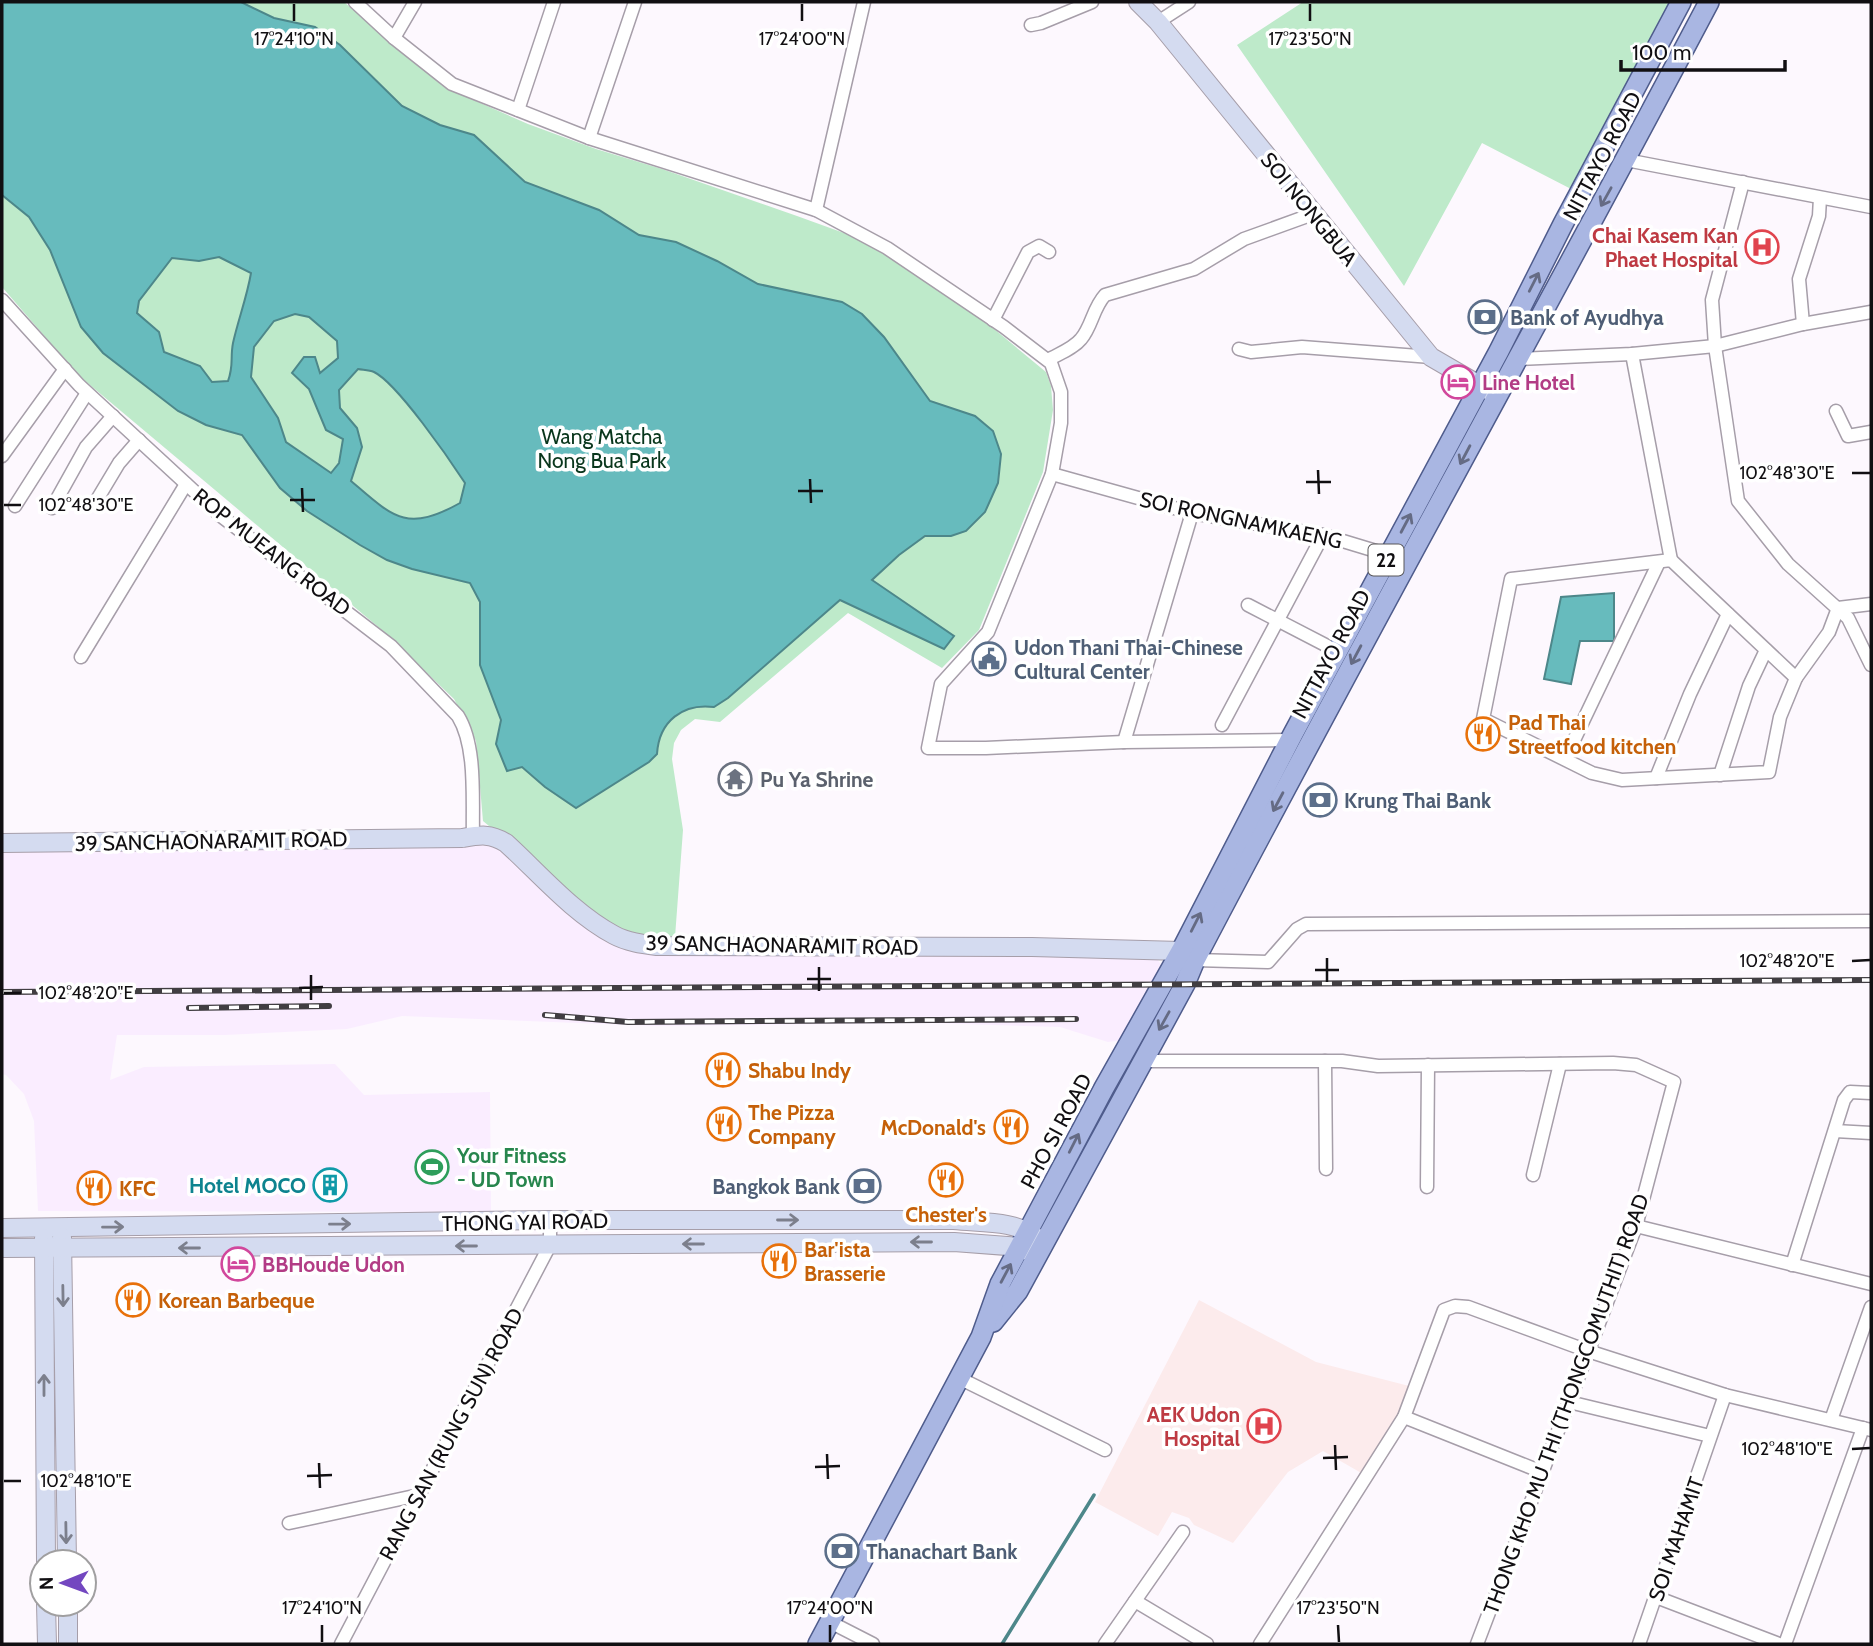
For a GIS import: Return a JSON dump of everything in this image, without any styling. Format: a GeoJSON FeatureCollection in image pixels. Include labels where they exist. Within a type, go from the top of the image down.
{"type":"FeatureCollection","features":[{"type":"Feature","properties":{"kind":"main road","name":"NITTAYO ROAD"},"geometry":{"type":"LineString","coordinates":[[1508,355],[1639,82],[1681,2]]}},
{"type":"Feature","properties":{"kind":"main road","name":"NITTAYO ROAD"},"geometry":{"type":"LineString","coordinates":[[1297,738],[1488,390],[1626,160],[1709,2]]}},
{"type":"Feature","properties":{"kind":"main road"},"geometry":{"type":"LineString","coordinates":[[1639,82],[1661,93]]}},
{"type":"Feature","properties":{"kind":"main road","name":"NITTAYO ROAD"},"geometry":{"type":"LineString","coordinates":[[1188,956],[1297,738],[1337,651],[1389,555],[1488,390]]}},
{"type":"Feature","properties":{"kind":"main road","name":"PHO SI ROAD"},"geometry":{"type":"LineString","coordinates":[[818,1644],[981,1337],[1000,1284],[1065,1200],[1185,984],[1188,956]]}},
{"type":"Feature","properties":{"kind":"main road","name":"PHO SI ROAD"},"geometry":{"type":"LineString","coordinates":[[981,1337],[1018,1291],[1032,1244],[1098,1098],[1188,956]]}},
{"type":"Feature","properties":{"kind":"main road"},"geometry":{"type":"LineString","coordinates":[[1018,1291],[1027,1283],[1056,1227],[1065,1200]]}},
{"type":"Feature","properties":{"kind":"street"},"geometry":{"type":"LineString","coordinates":[[355,2],[394,38],[452,83],[589,138],[816,211],[887,248],[1051,363],[1061,391],[1060,424],[1052,474],[988,632],[941,684],[928,748],[1297,738]]}},
{"type":"Feature","properties":{"kind":"street"},"geometry":{"type":"LineString","coordinates":[[394,38],[415,2]]}},
{"type":"Feature","properties":{"kind":"street"},"geometry":{"type":"LineString","coordinates":[[518,110],[554,2]]}},
{"type":"Feature","properties":{"kind":"street"},"geometry":{"type":"LineString","coordinates":[[589,138],[635,2]]}},
{"type":"Feature","properties":{"kind":"street"},"geometry":{"type":"LineString","coordinates":[[816,211],[864,2]]}},
{"type":"Feature","properties":{"kind":"street"},"geometry":{"type":"LineString","coordinates":[[1031,25],[1093,2]]}},
{"type":"Feature","properties":{"kind":"street","name":"SOI NONGBUA"},"geometry":{"type":"LineString","coordinates":[[1138,2],[1158,22],[1431,357],[1488,390]]}},
{"type":"Feature","properties":{"kind":"street"},"geometry":{"type":"LineString","coordinates":[[1158,22],[1189,2]]}},
{"type":"Feature","properties":{"kind":"street"},"geometry":{"type":"LineString","coordinates":[[1626,160],[1871,207]]}},
{"type":"Feature","properties":{"kind":"street"},"geometry":{"type":"LineString","coordinates":[[1743,182],[1712,300],[1714,346],[1738,501],[1788,564],[1848,618],[1871,665]]}},
{"type":"Feature","properties":{"kind":"street"},"geometry":{"type":"LineString","coordinates":[[1803,324],[1799,279],[1819,216],[1820,198]]}},
{"type":"Feature","properties":{"kind":"street"},"geometry":{"type":"LineString","coordinates":[[1048,360],[1079,342],[1087,331],[1097,304],[1105,295],[1194,269],[1244,239],[1313,214]]}},
{"type":"Feature","properties":{"kind":"street"},"geometry":{"type":"LineString","coordinates":[[993,320],[1028,252],[1039,246],[1049,252]]}},
{"type":"Feature","properties":{"kind":"street","name":"ROP MUEANG ROAD"},"geometry":{"type":"LineString","coordinates":[[2,300],[88,393],[221,516],[391,646],[458,716],[464,725],[469,744],[473,836]]}},
{"type":"Feature","properties":{"kind":"street"},"geometry":{"type":"LineString","coordinates":[[1508,355],[1632,354],[1714,346],[1803,324],[1871,312]]}},
{"type":"Feature","properties":{"kind":"street"},"geometry":{"type":"LineString","coordinates":[[1240,349],[1251,352],[1302,347],[1431,357]]}},
{"type":"Feature","properties":{"kind":"street"},"geometry":{"type":"LineString","coordinates":[[1565,760],[1665,561],[1632,354]]}},
{"type":"Feature","properties":{"kind":"street"},"geometry":{"type":"LineString","coordinates":[[2,456],[65,369]]}},
{"type":"Feature","properties":{"kind":"street"},"geometry":{"type":"LineString","coordinates":[[15,506],[88,393]]}},
{"type":"Feature","properties":{"kind":"street"},"geometry":{"type":"LineString","coordinates":[[1836,411],[1848,436],[1871,432]]}},
{"type":"Feature","properties":{"kind":"street"},"geometry":{"type":"LineString","coordinates":[[52,508],[86,447],[113,416]]}},
{"type":"Feature","properties":{"kind":"street"},"geometry":{"type":"LineString","coordinates":[[95,503],[119,463],[139,440]]}},
{"type":"Feature","properties":{"kind":"street","name":"SOI RONGNAMKAENG"},"geometry":{"type":"LineString","coordinates":[[1052,474],[1192,513],[1323,535],[1389,555]]}},
{"type":"Feature","properties":{"kind":"street"},"geometry":{"type":"LineString","coordinates":[[81,657],[186,484]]}},
{"type":"Feature","properties":{"kind":"street"},"geometry":{"type":"LineString","coordinates":[[1124,741],[1192,513]]}},
{"type":"Feature","properties":{"kind":"street"},"geometry":{"type":"LineString","coordinates":[[1222,725],[1323,535]]}},
{"type":"Feature","properties":{"kind":"street"},"geometry":{"type":"LineString","coordinates":[[1796,678],[1728,614],[1665,561],[1511,579],[1483,719],[1592,773],[1622,780],[1769,772],[1780,717],[1796,678],[1829,632],[1838,608]]}},
{"type":"Feature","properties":{"kind":"street"},"geometry":{"type":"LineString","coordinates":[[1838,608],[1871,604]]}},
{"type":"Feature","properties":{"kind":"street"},"geometry":{"type":"LineString","coordinates":[[1248,605],[1337,651]]}},
{"type":"Feature","properties":{"kind":"street"},"geometry":{"type":"LineString","coordinates":[[1656,778],[1690,694],[1728,614]]}},
{"type":"Feature","properties":{"kind":"street"},"geometry":{"type":"LineString","coordinates":[[1720,775],[1749,686],[1766,650]]}},
{"type":"Feature","properties":{"kind":"street","name":"39 SANCHAONARAMIT ROAD"},"geometry":{"type":"LineString","coordinates":[[2,843],[462,838],[482,834],[496,837],[506,843],[588,918],[615,936],[641,944],[1032,947],[1188,956]]}},
{"type":"Feature","properties":{"kind":"street"},"geometry":{"type":"LineString","coordinates":[[1188,956],[1268,962],[1297,929],[1306,924],[1871,921]]}},
{"type":"Feature","properties":{"kind":"street"},"geometry":{"type":"LineString","coordinates":[[1142,1061],[1342,1061],[1378,1066],[1560,1064],[1533,1175]]}},
{"type":"Feature","properties":{"kind":"street"},"geometry":{"type":"LineString","coordinates":[[1325,1061],[1326,1169]]}},
{"type":"Feature","properties":{"kind":"street","name":"THONG KHO MU THI (THONGCOMUTHIT) ROAD"},"geometry":{"type":"LineString","coordinates":[[1477,1644],[1636,1226],[1675,1082],[1636,1065],[1560,1064]]}},
{"type":"Feature","properties":{"kind":"street"},"geometry":{"type":"LineString","coordinates":[[1427,1187],[1428,1065]]}},
{"type":"Feature","properties":{"kind":"street"},"geometry":{"type":"LineString","coordinates":[[1792,1265],[1846,1096],[1850,1091],[1871,1093]]}},
{"type":"Feature","properties":{"kind":"street"},"geometry":{"type":"LineString","coordinates":[[1835,1131],[1871,1133]]}},
{"type":"Feature","properties":{"kind":"street","name":"THONG YAI ROAD"},"geometry":{"type":"LineString","coordinates":[[2,1228],[550,1220],[954,1220],[1016,1226],[1032,1244]]}},
{"type":"Feature","properties":{"kind":"street","name":"RANG SAN (RUNG SUN) ROAD"},"geometry":{"type":"LineString","coordinates":[[341,1644],[550,1245],[550,1220]]}},
{"type":"Feature","properties":{"kind":"street"},"geometry":{"type":"LineString","coordinates":[[954,1220],[954,1242]]}},
{"type":"Feature","properties":{"kind":"street"},"geometry":{"type":"LineString","coordinates":[[1636,1226],[1871,1284]]}},
{"type":"Feature","properties":{"kind":"street"},"geometry":{"type":"LineString","coordinates":[[46,1548],[44,1454],[53,1228]]}},
{"type":"Feature","properties":{"kind":"street","name":"THONG YAI ROAD"},"geometry":{"type":"LineString","coordinates":[[2,1248],[954,1242],[1032,1244]]}},
{"type":"Feature","properties":{"kind":"street"},"geometry":{"type":"LineString","coordinates":[[53,1248],[65,1454],[67,1548]]}},
{"type":"Feature","properties":{"kind":"street"},"geometry":{"type":"LineString","coordinates":[[1260,1644],[1404,1417],[1444,1310],[1455,1306],[1468,1307],[1588,1351],[1725,1395],[1867,1429],[1785,1644]]}},
{"type":"Feature","properties":{"kind":"street"},"geometry":{"type":"LineString","coordinates":[[1830,1420],[1871,1307]]}},
{"type":"Feature","properties":{"kind":"street"},"geometry":{"type":"LineString","coordinates":[[959,1378],[1105,1450]]}},
{"type":"Feature","properties":{"kind":"street","name":"SOI MAHAMIT"},"geometry":{"type":"LineString","coordinates":[[1639,1644],[1725,1395]]}},
{"type":"Feature","properties":{"kind":"street"},"geometry":{"type":"LineString","coordinates":[[1569,1402],[1710,1436]]}},
{"type":"Feature","properties":{"kind":"street"},"geometry":{"type":"LineString","coordinates":[[1404,1417],[1542,1472]]}},
{"type":"Feature","properties":{"kind":"street"},"geometry":{"type":"LineString","coordinates":[[44,1454],[65,1454]]}},
{"type":"Feature","properties":{"kind":"street"},"geometry":{"type":"LineString","coordinates":[[45,1490],[65,1491]]}},
{"type":"Feature","properties":{"kind":"street"},"geometry":{"type":"LineString","coordinates":[[289,1523],[419,1495]]}},
{"type":"Feature","properties":{"kind":"street"},"geometry":{"type":"LineString","coordinates":[[1105,1644],[1184,1532]]}},
{"type":"Feature","properties":{"kind":"street"},"geometry":{"type":"LineString","coordinates":[[1656,1597],[1779,1644]]}},
{"type":"Feature","properties":{"kind":"street"},"geometry":{"type":"LineString","coordinates":[[1135,1601],[1207,1644]]}},
{"type":"Feature","properties":{"kind":"street"},"geometry":{"type":"LineString","coordinates":[[46,1618],[47,1644]]}},
{"type":"Feature","properties":{"kind":"street"},"geometry":{"type":"LineString","coordinates":[[68,1618],[68,1644]]}},
{"type":"Feature","properties":{"kind":"street"},"geometry":{"type":"LineString","coordinates":[[830,1622],[873,1644]]}},
{"type":"Feature","properties":{"kind":"shaded area"},"geometry":{"type":"Polygon","coordinates":[[[493,844],[615,943],[1155,956],[1162,966],[1124,1040],[1108,1042],[1060,1027],[931,1023],[655,1026],[402,1016],[347,1029],[225,1035],[117,1035],[110,1080],[144,1067],[335,1064],[364,1095],[490,1092],[491,1212],[38,1211],[34,1121],[24,1094],[2,1074],[2,848],[493,844]]]}},
{"type":"Feature","properties":{"kind":"shaded area","name":"AEK Udon Hospital"},"geometry":{"type":"Polygon","coordinates":[[[1199,1300],[1316,1362],[1413,1387],[1400,1415],[1363,1474],[1323,1451],[1288,1472],[1233,1543],[1194,1525],[1189,1518],[1172,1512],[1158,1536],[1095,1502],[1199,1300]]]}},
{"type":"Feature","properties":{"kind":"green space","name":"Wang Matcha Nong Bua Park"},"geometry":{"type":"Polygon","coordinates":[[[2,2],[344,2],[444,87],[528,124],[596,149],[662,169],[855,237],[891,256],[976,314],[1046,372],[1051,386],[1053,410],[1043,472],[979,630],[942,668],[848,613],[720,722],[695,719],[681,730],[674,743],[672,759],[683,830],[675,937],[635,934],[603,921],[483,821],[476,741],[454,699],[383,631],[78,375],[2,287],[2,2]]]}},
{"type":"Feature","properties":{"kind":"green space"},"geometry":{"type":"Polygon","coordinates":[[[1303,2],[1674,2],[1573,190],[1482,143],[1404,286],[1237,45],[1303,2]]]}},
{"type":"Feature","properties":{"kind":"water","name":"Wang Matcha Nong Bua Park"},"geometry":{"type":"Polygon","coordinates":[[[2,2],[241,2],[274,18],[315,27],[340,45],[402,106],[440,125],[474,135],[525,182],[599,210],[639,235],[676,242],[758,284],[842,302],[862,314],[884,337],[930,401],[975,416],[993,431],[1001,454],[998,483],[985,512],[966,531],[951,536],[925,536],[872,580],[954,636],[944,649],[840,600],[728,698],[714,707],[692,708],[675,717],[662,732],[657,754],[649,762],[576,808],[522,767],[507,771],[496,744],[501,720],[480,665],[480,602],[470,583],[412,569],[387,560],[360,545],[307,511],[280,488],[242,435],[206,425],[178,411],[103,353],[81,327],[50,250],[29,217],[2,195],[2,2]],[[219,257],[199,261],[172,258],[139,301],[137,313],[159,332],[164,352],[200,366],[212,382],[228,381],[233,343],[251,273],[219,257]],[[295,314],[274,321],[254,347],[251,377],[278,418],[286,442],[331,473],[339,463],[343,439],[326,430],[309,389],[292,373],[304,357],[315,357],[320,373],[338,358],[337,341],[309,317],[295,314]],[[358,369],[339,390],[340,408],[357,428],[362,447],[351,481],[378,504],[401,517],[426,517],[460,503],[465,483],[422,423],[384,379],[374,372],[358,369]]]}},
{"type":"Feature","properties":{"kind":"water"},"geometry":{"type":"Polygon","coordinates":[[[1614,593],[1614,641],[1580,641],[1571,684],[1544,679],[1561,597],[1614,593]]]}},
{"type":"Feature","properties":{"kind":"waterway"},"geometry":{"type":"LineString","coordinates":[[1002,1644],[1094,1495]]}},
{"type":"Feature","properties":{"kind":"railway"},"geometry":{"type":"LineString","coordinates":[[2,992],[1871,980]]}},
{"type":"Feature","properties":{"kind":"railway"},"geometry":{"type":"LineString","coordinates":[[189,1008],[329,1006]]}},
{"type":"Feature","properties":{"kind":"railway"},"geometry":{"type":"LineString","coordinates":[[545,1015],[628,1022],[1076,1019]]}},
{"type":"Feature","properties":{"kind":"place","name":"Chai Kasem Kan Phaet Hospital"},"geometry":{"type":"Point","coordinates":[1762,247]}},
{"type":"Feature","properties":{"kind":"place","name":"Bank of Ayudhya"},"geometry":{"type":"Point","coordinates":[1485,317]}},
{"type":"Feature","properties":{"kind":"place","name":"Line Hotel"},"geometry":{"type":"Point","coordinates":[1458,382]}},
{"type":"Feature","properties":{"kind":"place","name":"Udon Thani Thai-Chinese Cultural Center"},"geometry":{"type":"Point","coordinates":[989,659]}},
{"type":"Feature","properties":{"kind":"place","name":"Pad Thai Streetfood kitchen"},"geometry":{"type":"Point","coordinates":[1483,734]}},
{"type":"Feature","properties":{"kind":"place","name":"Pu Ya Shrine"},"geometry":{"type":"Point","coordinates":[735,779]}},
{"type":"Feature","properties":{"kind":"place","name":"Krung Thai Bank"},"geometry":{"type":"Point","coordinates":[1320,800]}},
{"type":"Feature","properties":{"kind":"place","name":"Shabu Indy"},"geometry":{"type":"Point","coordinates":[723,1070]}},
{"type":"Feature","properties":{"kind":"place","name":"The Pizza Company"},"geometry":{"type":"Point","coordinates":[724,1124]}},
{"type":"Feature","properties":{"kind":"place","name":"McDonald's"},"geometry":{"type":"Point","coordinates":[1011,1127]}},
{"type":"Feature","properties":{"kind":"place","name":"Your Fitness - UD Town"},"geometry":{"type":"Point","coordinates":[432,1167]}},
{"type":"Feature","properties":{"kind":"place","name":"Chester's"},"geometry":{"type":"Point","coordinates":[946,1180]}},
{"type":"Feature","properties":{"kind":"place","name":"Hotel MOCO"},"geometry":{"type":"Point","coordinates":[330,1185]}},
{"type":"Feature","properties":{"kind":"place","name":"Bangkok Bank"},"geometry":{"type":"Point","coordinates":[864,1186]}},
{"type":"Feature","properties":{"kind":"place","name":"KFC"},"geometry":{"type":"Point","coordinates":[94,1188]}},
{"type":"Feature","properties":{"kind":"place","name":"Bar'ista Brasserie"},"geometry":{"type":"Point","coordinates":[779,1261]}},
{"type":"Feature","properties":{"kind":"place","name":"BBHoude Udon"},"geometry":{"type":"Point","coordinates":[238,1264]}},
{"type":"Feature","properties":{"kind":"place","name":"Korean Barbeque"},"geometry":{"type":"Point","coordinates":[133,1300]}},
{"type":"Feature","properties":{"kind":"place","name":"AEK Udon Hospital"},"geometry":{"type":"Point","coordinates":[1264,1426]}},
{"type":"Feature","properties":{"kind":"place","name":"Thanachart Bank"},"geometry":{"type":"Point","coordinates":[842,1551]}}]}
